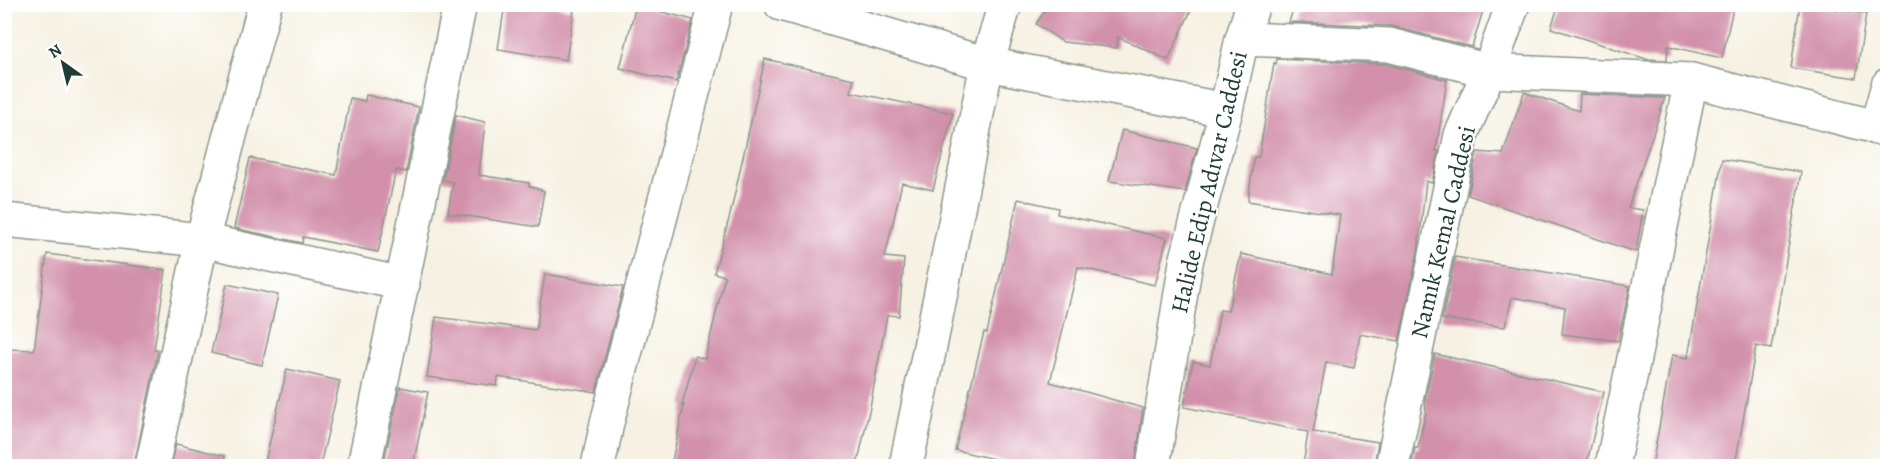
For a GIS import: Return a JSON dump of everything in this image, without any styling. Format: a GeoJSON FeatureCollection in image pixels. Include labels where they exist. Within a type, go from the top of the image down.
{"type":"FeatureCollection","features":[{"type":"Feature","properties":{"kind":"street"},"geometry":{"type":"LineString","coordinates":[[152,466],[202,240],[265,4]]}},
{"type":"Feature","properties":{"kind":"street"},"geometry":{"type":"LineString","coordinates":[[364,466],[460,4]]}},
{"type":"Feature","properties":{"kind":"street"},"geometry":{"type":"LineString","coordinates":[[598,466],[607,423],[716,4]]}},
{"type":"Feature","properties":{"kind":"street"},"geometry":{"type":"LineString","coordinates":[[781,4],[987,64],[1226,110]]}},
{"type":"Feature","properties":{"kind":"street"},"geometry":{"type":"LineString","coordinates":[[906,466],[987,64],[1005,4]]}},
{"type":"Feature","properties":{"kind":"street","name":"Halide Edip Adıvar Caddesi"},"geometry":{"type":"LineString","coordinates":[[1153,466],[1186,262],[1242,39],[1253,4]]}},
{"type":"Feature","properties":{"kind":"street","name":"Namık Kemal Caddesi"},"geometry":{"type":"LineString","coordinates":[[1392,466],[1461,135],[1490,71],[1513,4]]}},
{"type":"Feature","properties":{"kind":"street"},"geometry":{"type":"LineString","coordinates":[[1242,39],[1389,45],[1490,71],[1691,80],[1882,129],[1887,85]]}},
{"type":"Feature","properties":{"kind":"street"},"geometry":{"type":"LineString","coordinates":[[1612,466],[1691,80]]}},
{"type":"Feature","properties":{"kind":"street"},"geometry":{"type":"LineString","coordinates":[[4,220],[202,240],[403,284]]}},
{"type":"Feature","properties":{"kind":"building"},"geometry":{"type":"Polygon","coordinates":[[[505,4],[543,4],[574,10],[566,60],[498,49],[505,4]]]}},
{"type":"Feature","properties":{"kind":"building"},"geometry":{"type":"Polygon","coordinates":[[[1049,4],[1194,4],[1168,60],[1118,37],[1117,48],[1063,42],[1036,24],[1049,4]]]}},
{"type":"Feature","properties":{"kind":"building"},"geometry":{"type":"Polygon","coordinates":[[[1295,4],[1485,4],[1472,47],[1390,26],[1289,22],[1295,4]]]}},
{"type":"Feature","properties":{"kind":"building"},"geometry":{"type":"Polygon","coordinates":[[[1559,4],[1734,4],[1722,58],[1668,46],[1667,60],[1646,59],[1551,28],[1559,4]]]}},
{"type":"Feature","properties":{"kind":"building"},"geometry":{"type":"Polygon","coordinates":[[[1800,4],[1866,14],[1856,78],[1791,68],[1800,4]]]}},
{"type":"Feature","properties":{"kind":"building"},"geometry":{"type":"Polygon","coordinates":[[[636,5],[693,20],[676,82],[620,68],[636,5]]]}},
{"type":"Feature","properties":{"kind":"building"},"geometry":{"type":"Polygon","coordinates":[[[765,59],[854,79],[851,92],[953,113],[933,190],[902,183],[885,257],[904,259],[899,316],[887,315],[857,466],[671,466],[684,405],[682,405],[695,356],[705,359],[725,276],[714,273],[730,215],[765,59]]]}},
{"type":"Feature","properties":{"kind":"building"},"geometry":{"type":"Polygon","coordinates":[[[1277,59],[1386,64],[1447,80],[1436,151],[1439,151],[1432,183],[1426,181],[1418,251],[1399,341],[1360,334],[1354,368],[1326,362],[1313,432],[1378,442],[1374,466],[1303,466],[1308,432],[1184,407],[1193,361],[1210,365],[1220,310],[1228,311],[1241,254],[1332,274],[1340,215],[1248,201],[1254,157],[1259,157],[1274,63],[1276,64],[1277,59]]]}},
{"type":"Feature","properties":{"kind":"building"},"geometry":{"type":"Polygon","coordinates":[[[1524,92],[1579,111],[1580,94],[1665,98],[1628,208],[1643,210],[1636,252],[1468,195],[1477,152],[1503,154],[1524,92]]]}},
{"type":"Feature","properties":{"kind":"building"},"geometry":{"type":"Polygon","coordinates":[[[366,95],[419,107],[406,172],[396,170],[378,252],[303,237],[302,243],[234,228],[250,158],[336,175],[350,98],[365,101],[366,95]]]}},
{"type":"Feature","properties":{"kind":"building"},"geometry":{"type":"Polygon","coordinates":[[[456,115],[485,122],[479,175],[529,183],[529,186],[544,191],[538,227],[448,213],[453,182],[443,180],[456,115]]]}},
{"type":"Feature","properties":{"kind":"building"},"geometry":{"type":"Polygon","coordinates":[[[1122,130],[1197,148],[1185,192],[1109,181],[1122,130]]]}},
{"type":"Feature","properties":{"kind":"building"},"geometry":{"type":"Polygon","coordinates":[[[1722,159],[1801,172],[1771,349],[1756,346],[1735,466],[1652,466],[1672,355],[1688,358],[1722,159]]]}},
{"type":"Feature","properties":{"kind":"building"},"geometry":{"type":"Polygon","coordinates":[[[1018,199],[1058,208],[1057,214],[1167,238],[1155,285],[1078,267],[1050,382],[1143,408],[1135,466],[1024,466],[955,450],[984,332],[987,333],[1018,199]]]}},
{"type":"Feature","properties":{"kind":"building"},"geometry":{"type":"Polygon","coordinates":[[[47,254],[166,270],[154,350],[158,350],[134,466],[4,466],[7,349],[34,350],[47,254]]]}},
{"type":"Feature","properties":{"kind":"building"},"geometry":{"type":"Polygon","coordinates":[[[1455,257],[1630,286],[1618,341],[1562,334],[1565,307],[1512,297],[1505,327],[1442,319],[1455,257]]]}},
{"type":"Feature","properties":{"kind":"building"},"geometry":{"type":"Polygon","coordinates":[[[545,274],[623,287],[596,392],[498,377],[497,386],[427,377],[436,317],[536,330],[545,274]]]}},
{"type":"Feature","properties":{"kind":"building"},"geometry":{"type":"Polygon","coordinates":[[[227,284],[278,295],[262,365],[211,353],[227,284]]]}},
{"type":"Feature","properties":{"kind":"building"},"geometry":{"type":"Polygon","coordinates":[[[1435,354],[1604,392],[1586,466],[1411,466],[1415,448],[1418,448],[1426,412],[1425,399],[1435,354]]]}},
{"type":"Feature","properties":{"kind":"building"},"geometry":{"type":"Polygon","coordinates":[[[287,369],[340,381],[320,466],[264,466],[287,369]]]}},
{"type":"Feature","properties":{"kind":"building"},"geometry":{"type":"Polygon","coordinates":[[[400,387],[428,392],[413,466],[383,466],[400,387]]]}},
{"type":"Feature","properties":{"kind":"building"},"geometry":{"type":"Polygon","coordinates":[[[176,444],[225,456],[224,466],[171,466],[176,444]]]}}]}
